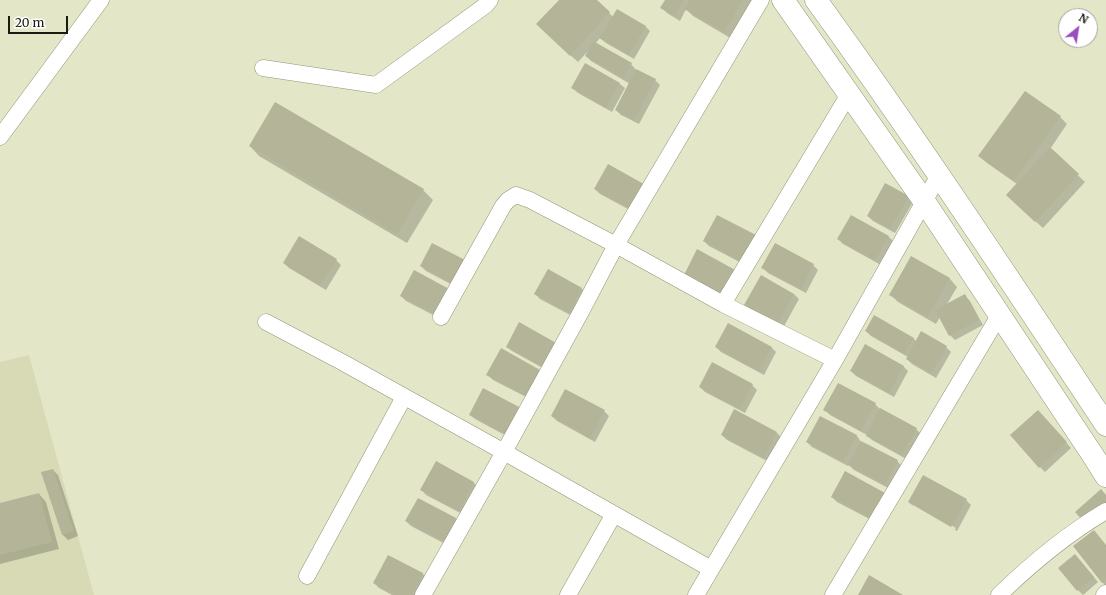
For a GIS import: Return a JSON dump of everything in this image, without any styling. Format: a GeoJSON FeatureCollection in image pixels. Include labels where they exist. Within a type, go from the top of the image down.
{"type":"FeatureCollection","features":[{"type":"Feature","properties":{"kind":"main road"},"geometry":{"type":"LineString","coordinates":[[783,0],[924,201],[1106,476]]}},
{"type":"Feature","properties":{"kind":"main road"},"geometry":{"type":"LineString","coordinates":[[816,0],[939,175],[1106,425]]}},
{"type":"Feature","properties":{"kind":"street"},"geometry":{"type":"LineString","coordinates":[[0,137],[102,0]]}},
{"type":"Feature","properties":{"kind":"street"},"geometry":{"type":"LineString","coordinates":[[263,68],[376,85],[486,5],[490,0]]}},
{"type":"Feature","properties":{"kind":"street"},"geometry":{"type":"LineString","coordinates":[[423,595],[504,452],[616,245],[761,0]]}},
{"type":"Feature","properties":{"kind":"street"},"geometry":{"type":"LineString","coordinates":[[723,304],[849,94]]}},
{"type":"Feature","properties":{"kind":"street"},"geometry":{"type":"LineString","coordinates":[[696,595],[835,360],[939,175]]}},
{"type":"Feature","properties":{"kind":"street"},"geometry":{"type":"LineString","coordinates":[[441,317],[503,206],[508,200],[516,195],[530,200],[723,304],[835,360]]}},
{"type":"Feature","properties":{"kind":"street"},"geometry":{"type":"LineString","coordinates":[[833,595],[1000,314]]}},
{"type":"Feature","properties":{"kind":"street"},"geometry":{"type":"LineString","coordinates":[[266,322],[342,362],[711,569]]}},
{"type":"Feature","properties":{"kind":"street"},"geometry":{"type":"LineString","coordinates":[[307,576],[404,397]]}},
{"type":"Feature","properties":{"kind":"street"},"geometry":{"type":"LineString","coordinates":[[998,595],[1022,573],[1064,539],[1106,511]]}},
{"type":"Feature","properties":{"kind":"street"},"geometry":{"type":"LineString","coordinates":[[568,595],[614,514]]}},
{"type":"Feature","properties":{"kind":"shaded area"},"geometry":{"type":"Polygon","coordinates":[[[29,355],[94,595],[0,595],[0,362],[29,355]]]}},
{"type":"Feature","properties":{"kind":"building"},"geometry":{"type":"Polygon","coordinates":[[[559,0],[597,0],[610,12],[570,56],[536,24],[559,0]]]}},
{"type":"Feature","properties":{"kind":"building"},"geometry":{"type":"Polygon","coordinates":[[[665,0],[684,0],[675,16],[660,8],[665,0]]]}},
{"type":"Feature","properties":{"kind":"building"},"geometry":{"type":"Polygon","coordinates":[[[690,0],[743,0],[724,32],[684,9],[690,0]]]}},
{"type":"Feature","properties":{"kind":"building"},"geometry":{"type":"Polygon","coordinates":[[[617,9],[646,26],[629,55],[599,38],[617,9]]]}},
{"type":"Feature","properties":{"kind":"building"},"geometry":{"type":"Polygon","coordinates":[[[593,41],[632,63],[623,78],[585,56],[593,41]]]}},
{"type":"Feature","properties":{"kind":"building"},"geometry":{"type":"Polygon","coordinates":[[[585,63],[620,83],[606,108],[571,88],[585,63]]]}},
{"type":"Feature","properties":{"kind":"building"},"geometry":{"type":"Polygon","coordinates":[[[636,69],[656,79],[634,120],[615,110],[636,69]]]}},
{"type":"Feature","properties":{"kind":"building"},"geometry":{"type":"Polygon","coordinates":[[[1025,91],[1061,116],[1014,181],[978,156],[1025,91]]]}},
{"type":"Feature","properties":{"kind":"building"},"geometry":{"type":"Polygon","coordinates":[[[275,102],[424,189],[397,234],[249,146],[275,102]]]}},
{"type":"Feature","properties":{"kind":"building"},"geometry":{"type":"Polygon","coordinates":[[[1050,147],[1079,174],[1035,222],[1006,195],[1050,147]]]}},
{"type":"Feature","properties":{"kind":"building"},"geometry":{"type":"Polygon","coordinates":[[[608,164],[649,187],[636,212],[594,189],[608,164]]]}},
{"type":"Feature","properties":{"kind":"building"},"geometry":{"type":"Polygon","coordinates":[[[885,183],[909,196],[890,229],[867,216],[885,183]]]}},
{"type":"Feature","properties":{"kind":"building"},"geometry":{"type":"Polygon","coordinates":[[[717,215],[756,235],[742,262],[703,241],[717,215]]]}},
{"type":"Feature","properties":{"kind":"building"},"geometry":{"type":"Polygon","coordinates":[[[851,215],[889,236],[875,261],[837,239],[851,215]]]}},
{"type":"Feature","properties":{"kind":"building"},"geometry":{"type":"Polygon","coordinates":[[[299,236],[337,259],[320,286],[283,263],[299,236]]]}},
{"type":"Feature","properties":{"kind":"building"},"geometry":{"type":"Polygon","coordinates":[[[432,243],[469,262],[457,286],[420,266],[432,243]]]}},
{"type":"Feature","properties":{"kind":"building"},"geometry":{"type":"Polygon","coordinates":[[[775,243],[814,264],[801,289],[761,268],[775,243]]]}},
{"type":"Feature","properties":{"kind":"building"},"geometry":{"type":"Polygon","coordinates":[[[697,249],[737,271],[724,296],[684,275],[697,249]]]}},
{"type":"Feature","properties":{"kind":"building"},"geometry":{"type":"Polygon","coordinates":[[[911,256],[950,278],[928,317],[889,295],[911,256]]]}},
{"type":"Feature","properties":{"kind":"building"},"geometry":{"type":"Polygon","coordinates":[[[548,269],[582,288],[569,313],[534,294],[548,269]]]}},
{"type":"Feature","properties":{"kind":"building"},"geometry":{"type":"Polygon","coordinates":[[[414,270],[451,290],[438,316],[400,296],[414,270]]]}},
{"type":"Feature","properties":{"kind":"building"},"geometry":{"type":"Polygon","coordinates":[[[761,275],[794,294],[778,323],[744,305],[761,275]]]}},
{"type":"Feature","properties":{"kind":"building"},"geometry":{"type":"Polygon","coordinates":[[[965,294],[979,320],[949,336],[935,310],[965,294]]]}},
{"type":"Feature","properties":{"kind":"building"},"geometry":{"type":"Polygon","coordinates":[[[874,315],[914,338],[904,354],[865,331],[874,315]]]}},
{"type":"Feature","properties":{"kind":"building"},"geometry":{"type":"Polygon","coordinates":[[[519,322],[558,344],[545,368],[506,347],[519,322]]]}},
{"type":"Feature","properties":{"kind":"building"},"geometry":{"type":"Polygon","coordinates":[[[728,323],[772,347],[759,371],[715,347],[728,323]]]}},
{"type":"Feature","properties":{"kind":"building"},"geometry":{"type":"Polygon","coordinates":[[[921,331],[947,346],[931,373],[906,359],[921,331]]]}},
{"type":"Feature","properties":{"kind":"building"},"geometry":{"type":"Polygon","coordinates":[[[865,344],[904,366],[889,393],[850,371],[865,344]]]}},
{"type":"Feature","properties":{"kind":"building"},"geometry":{"type":"Polygon","coordinates":[[[501,348],[540,370],[526,396],[486,375],[501,348]]]}},
{"type":"Feature","properties":{"kind":"building"},"geometry":{"type":"Polygon","coordinates":[[[712,362],[753,384],[740,409],[699,387],[712,362]]]}},
{"type":"Feature","properties":{"kind":"building"},"geometry":{"type":"Polygon","coordinates":[[[838,383],[876,403],[861,431],[823,410],[838,383]]]}},
{"type":"Feature","properties":{"kind":"building"},"geometry":{"type":"Polygon","coordinates":[[[483,388],[521,408],[507,435],[469,415],[483,388]]]}},
{"type":"Feature","properties":{"kind":"building"},"geometry":{"type":"Polygon","coordinates":[[[565,389],[605,410],[590,438],[551,416],[565,389]]]}},
{"type":"Feature","properties":{"kind":"building"},"geometry":{"type":"Polygon","coordinates":[[[880,408],[917,428],[902,455],[866,436],[880,408]]]}},
{"type":"Feature","properties":{"kind":"building"},"geometry":{"type":"Polygon","coordinates":[[[734,409],[777,432],[764,458],[721,435],[734,409]]]}},
{"type":"Feature","properties":{"kind":"building"},"geometry":{"type":"Polygon","coordinates":[[[1038,410],[1067,442],[1039,468],[1010,435],[1038,410]]]}},
{"type":"Feature","properties":{"kind":"building"},"geometry":{"type":"Polygon","coordinates":[[[820,416],[857,435],[843,462],[806,442],[820,416]]]}},
{"type":"Feature","properties":{"kind":"building"},"geometry":{"type":"Polygon","coordinates":[[[861,441],[898,460],[885,485],[848,465],[861,441]]]}},
{"type":"Feature","properties":{"kind":"building"},"geometry":{"type":"Polygon","coordinates":[[[436,461],[474,482],[459,511],[420,490],[436,461]]]}},
{"type":"Feature","properties":{"kind":"building"},"geometry":{"type":"Polygon","coordinates":[[[53,469],[74,531],[62,535],[41,472],[53,469]]]}},
{"type":"Feature","properties":{"kind":"building"},"geometry":{"type":"Polygon","coordinates":[[[845,471],[885,493],[872,519],[831,497],[845,471]]]}},
{"type":"Feature","properties":{"kind":"building"},"geometry":{"type":"Polygon","coordinates":[[[923,475],[967,499],[951,527],[908,502],[923,475]]]}},
{"type":"Feature","properties":{"kind":"building"},"geometry":{"type":"Polygon","coordinates":[[[1101,489],[1106,495],[1106,507],[1086,524],[1075,512],[1101,489]]]}},
{"type":"Feature","properties":{"kind":"building"},"geometry":{"type":"Polygon","coordinates":[[[39,493],[52,542],[0,555],[0,503],[39,493]]]}},
{"type":"Feature","properties":{"kind":"building"},"geometry":{"type":"Polygon","coordinates":[[[418,498],[456,518],[444,541],[405,521],[418,498]]]}},
{"type":"Feature","properties":{"kind":"building"},"geometry":{"type":"Polygon","coordinates":[[[1094,530],[1106,545],[1106,580],[1102,583],[1073,546],[1094,530]]]}},
{"type":"Feature","properties":{"kind":"building"},"geometry":{"type":"Polygon","coordinates":[[[1075,554],[1094,577],[1077,591],[1058,568],[1075,554]]]}},
{"type":"Feature","properties":{"kind":"building"},"geometry":{"type":"Polygon","coordinates":[[[388,555],[423,573],[412,595],[395,595],[373,583],[388,555]]]}},
{"type":"Feature","properties":{"kind":"building"},"geometry":{"type":"Polygon","coordinates":[[[869,575],[903,595],[858,595],[869,575]]]}}]}
